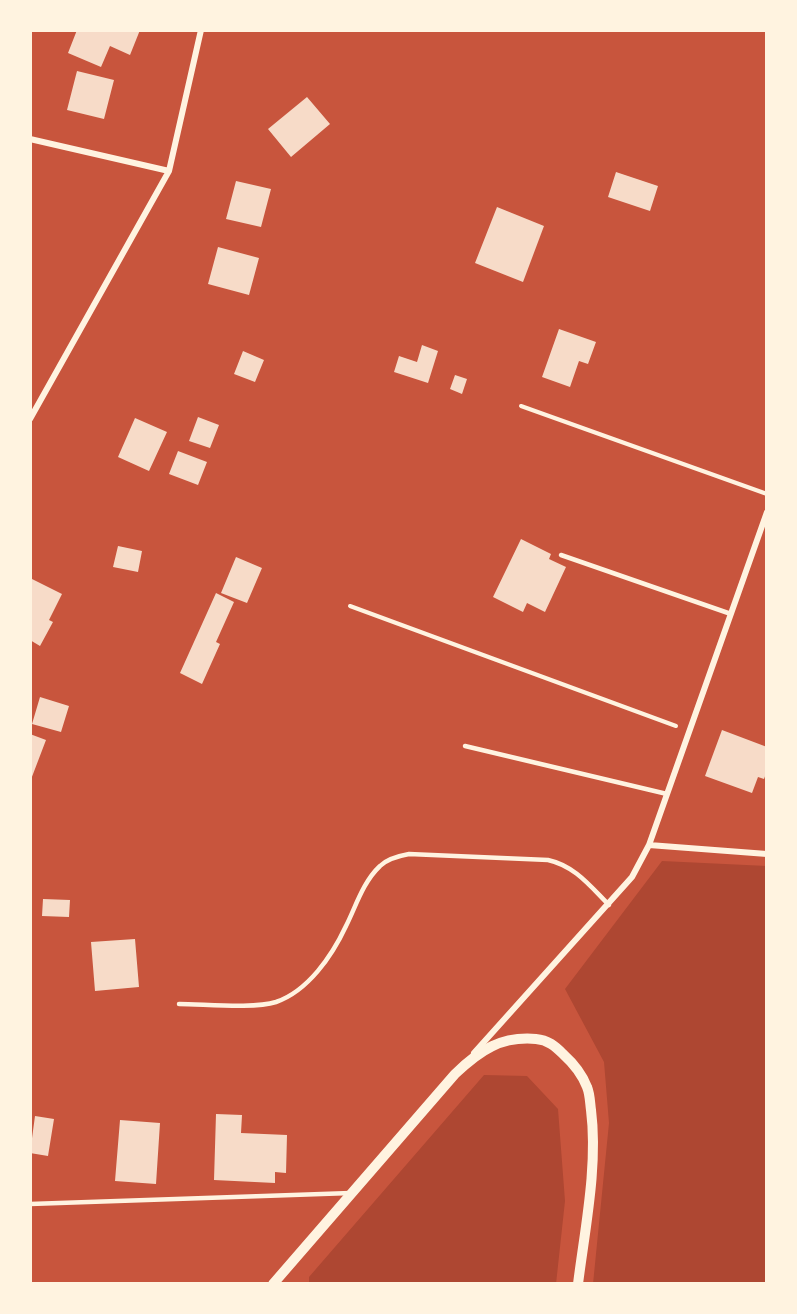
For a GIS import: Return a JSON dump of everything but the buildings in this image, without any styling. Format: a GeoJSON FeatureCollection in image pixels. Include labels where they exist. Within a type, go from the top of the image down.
{"type":"FeatureCollection","features":[{"type":"Feature","properties":{"kind":"street"},"geometry":{"type":"LineString","coordinates":[[30,419],[169,171],[201,30]]}},
{"type":"Feature","properties":{"kind":"street"},"geometry":{"type":"LineString","coordinates":[[30,140],[169,171]]}},
{"type":"Feature","properties":{"kind":"street"},"geometry":{"type":"LineString","coordinates":[[273,1284],[455,1074],[632,877],[649,845],[767,512]]}},
{"type":"Feature","properties":{"kind":"street"},"geometry":{"type":"LineString","coordinates":[[649,845],[767,854]]}},
{"type":"Feature","properties":{"kind":"street"},"geometry":{"type":"LineString","coordinates":[[455,1074],[469,1060],[490,1047],[519,1037],[553,1043],[576,1067],[587,1088],[593,1128],[592,1160],[578,1284]]}},
{"type":"Feature","properties":{"kind":"lane"},"geometry":{"type":"LineString","coordinates":[[561,555],[731,614]]}},
{"type":"Feature","properties":{"kind":"lane"},"geometry":{"type":"LineString","coordinates":[[465,746],[667,794]]}},
{"type":"Feature","properties":{"kind":"lane"},"geometry":{"type":"LineString","coordinates":[[179,1004],[263,1005],[286,997],[308,981],[326,959],[346,927],[369,878],[381,865],[394,857],[409,854],[548,860],[572,869],[609,905]]}},
{"type":"Feature","properties":{"kind":"lane"},"geometry":{"type":"LineString","coordinates":[[30,1204],[352,1193]]}},
{"type":"Feature","properties":{"kind":"path"},"geometry":{"type":"LineString","coordinates":[[521,406],[767,494]]}},
{"type":"Feature","properties":{"kind":"path"},"geometry":{"type":"LineString","coordinates":[[350,606],[689,731]]}},
{"type":"Feature","properties":{"kind":"shaded area"},"geometry":{"type":"Polygon","coordinates":[[[662,861],[767,866],[767,1284],[593,1284],[609,1123],[604,1062],[565,989],[662,861]]]}},
{"type":"Feature","properties":{"kind":"shaded area"},"geometry":{"type":"Polygon","coordinates":[[[484,1075],[527,1076],[558,1109],[565,1201],[556,1284],[309,1284],[309,1277],[484,1075]]]}}]}
